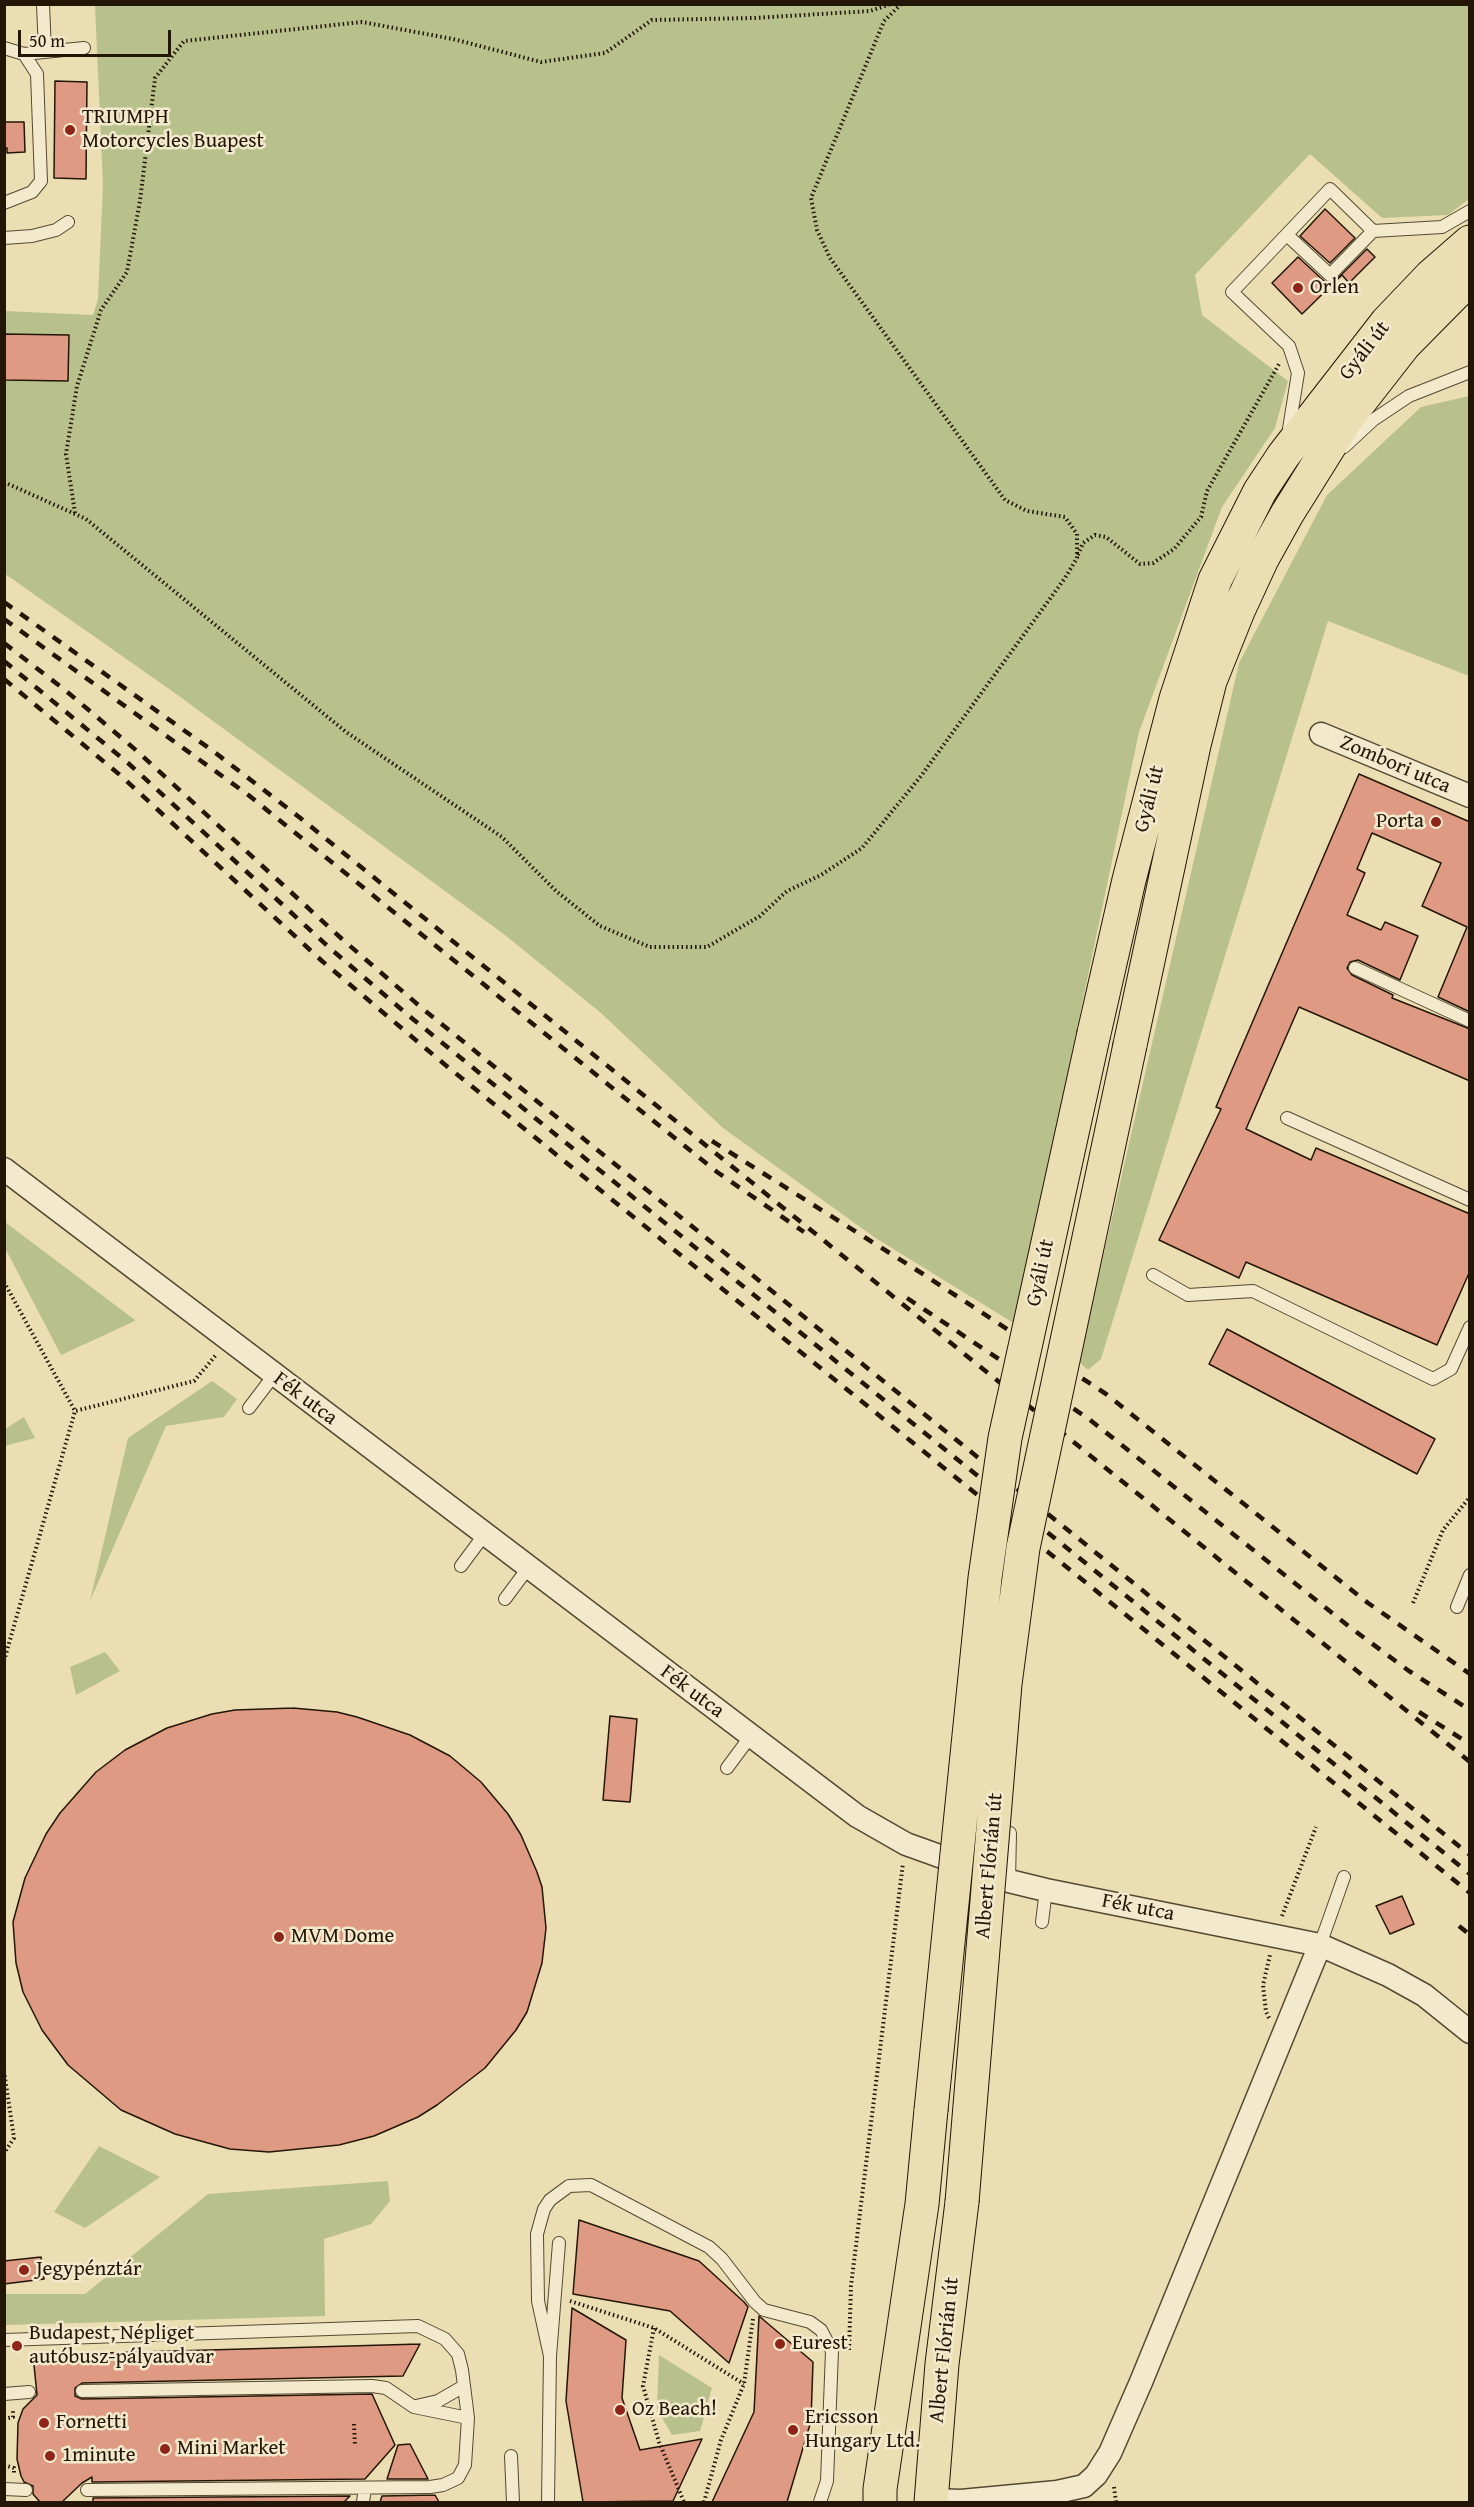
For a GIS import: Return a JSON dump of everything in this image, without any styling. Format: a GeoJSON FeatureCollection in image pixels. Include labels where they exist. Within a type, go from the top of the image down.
{"type":"FeatureCollection","features":[{"type":"Feature","properties":{"kind":"main road","name":"Gyáli út"},"geometry":{"type":"LineString","coordinates":[[1005,1438],[1132,868],[1176,699],[1197,627],[1215,580],[1260,491],[1283,456],[1387,322],[1431,276],[1470,242]]}},
{"type":"Feature","properties":{"kind":"main road","name":"Gyáli út"},"geometry":{"type":"LineString","coordinates":[[1043,1460],[1194,745],[1210,681],[1262,559],[1347,418],[1377,378],[1438,308],[1470,278]]}},
{"type":"Feature","properties":{"kind":"main road","name":"Albert Flórián út"},"geometry":{"type":"LineString","coordinates":[[878,2498],[922,2204],[984,1578],[1005,1438]]}},
{"type":"Feature","properties":{"kind":"main road","name":"Albert Flórián út"},"geometry":{"type":"LineString","coordinates":[[931,2502],[942,2364],[962,2202],[1005,1684],[1023,1548],[1043,1460]]}},
{"type":"Feature","properties":{"kind":"street","name":"Zombori utca"},"geometry":{"type":"LineString","coordinates":[[1321,734],[1470,796]]}},
{"type":"Feature","properties":{"kind":"street","name":"Fék utca"},"geometry":{"type":"LineString","coordinates":[[4,1169],[857,1816],[906,1844],[1009,1881],[1320,1945],[1388,1975],[1424,1995],[1470,2032]]}},
{"type":"Feature","properties":{"kind":"street","name":"Albert Flórián út"},"geometry":{"type":"LineString","coordinates":[[931,2502],[1072,2489],[1083,2486],[1096,2475],[1110,2453],[1282,2042],[1320,1945]]}},
{"type":"Feature","properties":{"kind":"lane"},"geometry":{"type":"LineString","coordinates":[[43,4],[45,52]]}},
{"type":"Feature","properties":{"kind":"lane"},"geometry":{"type":"LineString","coordinates":[[4,48],[24,54],[84,48]]}},
{"type":"Feature","properties":{"kind":"lane"},"geometry":{"type":"LineString","coordinates":[[4,202],[32,192],[41,181],[37,74],[24,54]]}},
{"type":"Feature","properties":{"kind":"lane"},"geometry":{"type":"LineString","coordinates":[[1283,456],[1298,373],[1289,346],[1232,291],[1330,189],[1373,231]]}},
{"type":"Feature","properties":{"kind":"lane"},"geometry":{"type":"LineString","coordinates":[[1287,235],[1330,275],[1373,231],[1442,227],[1470,211]]}},
{"type":"Feature","properties":{"kind":"lane"},"geometry":{"type":"LineString","coordinates":[[4,238],[32,236],[56,230],[68,222]]}},
{"type":"Feature","properties":{"kind":"lane"},"geometry":{"type":"LineString","coordinates":[[1314,470],[1373,420],[1409,396],[1470,372]]}},
{"type":"Feature","properties":{"kind":"lane"},"geometry":{"type":"LineString","coordinates":[[1355,968],[1470,1021]]}},
{"type":"Feature","properties":{"kind":"lane"},"geometry":{"type":"LineString","coordinates":[[1287,1118],[1470,1200]]}},
{"type":"Feature","properties":{"kind":"lane"},"geometry":{"type":"LineString","coordinates":[[1153,1275],[1188,1295],[1254,1291],[1433,1379],[1451,1369],[1470,1327]]}},
{"type":"Feature","properties":{"kind":"lane"},"geometry":{"type":"LineString","coordinates":[[249,1408],[274,1375]]}},
{"type":"Feature","properties":{"kind":"lane"},"geometry":{"type":"LineString","coordinates":[[461,1566],[484,1535]]}},
{"type":"Feature","properties":{"kind":"lane"},"geometry":{"type":"LineString","coordinates":[[505,1599],[528,1568]]}},
{"type":"Feature","properties":{"kind":"lane"},"geometry":{"type":"LineString","coordinates":[[1457,1607],[1470,1575]]}},
{"type":"Feature","properties":{"kind":"lane"},"geometry":{"type":"LineString","coordinates":[[727,1768],[750,1737]]}},
{"type":"Feature","properties":{"kind":"lane"},"geometry":{"type":"LineString","coordinates":[[1009,1881],[1010,1833]]}},
{"type":"Feature","properties":{"kind":"lane"},"geometry":{"type":"LineString","coordinates":[[1320,1945],[1344,1876]]}},
{"type":"Feature","properties":{"kind":"lane"},"geometry":{"type":"LineString","coordinates":[[1042,1922],[1046,1890]]}},
{"type":"Feature","properties":{"kind":"lane"},"geometry":{"type":"LineString","coordinates":[[550,2356],[538,2301],[537,2234],[544,2209],[550,2200],[569,2186],[591,2185],[703,2243],[722,2259],[755,2302],[764,2310],[810,2322],[828,2340],[831,2351],[827,2481],[820,2502]]}},
{"type":"Feature","properties":{"kind":"lane"},"geometry":{"type":"LineString","coordinates":[[548,2502],[550,2356],[559,2243]]}},
{"type":"Feature","properties":{"kind":"lane"},"geometry":{"type":"LineString","coordinates":[[8,2342],[418,2326],[445,2339],[458,2354],[468,2418],[465,2465],[458,2478],[443,2485],[365,2488],[87,2490]]}},
{"type":"Feature","properties":{"kind":"lane"},"geometry":{"type":"LineString","coordinates":[[82,2391],[372,2385],[386,2388],[414,2407],[468,2418]]}},
{"type":"Feature","properties":{"kind":"lane"},"geometry":{"type":"LineString","coordinates":[[414,2407],[438,2401],[464,2386]]}},
{"type":"Feature","properties":{"kind":"lane"},"geometry":{"type":"LineString","coordinates":[[4,2394],[29,2392]]}},
{"type":"Feature","properties":{"kind":"lane"},"geometry":{"type":"LineString","coordinates":[[511,2456],[513,2502]]}},
{"type":"Feature","properties":{"kind":"lane"},"geometry":{"type":"LineString","coordinates":[[363,2502],[365,2488]]}},
{"type":"Feature","properties":{"kind":"lane"},"geometry":{"type":"LineString","coordinates":[[4,2489],[26,2490]]}},
{"type":"Feature","properties":{"kind":"path"},"geometry":{"type":"LineString","coordinates":[[75,514],[66,454],[77,386],[101,310],[127,272],[140,201],[155,78],[184,41],[362,22],[453,39],[541,62],[605,53],[652,20],[754,18],[870,11],[891,4]]}},
{"type":"Feature","properties":{"kind":"path"},"geometry":{"type":"LineString","coordinates":[[901,4],[884,21],[811,198],[817,230],[830,258],[1005,500],[1028,511],[1065,516],[1077,534],[1077,558]]}},
{"type":"Feature","properties":{"kind":"path"},"geometry":{"type":"LineString","coordinates":[[4,482],[86,519],[346,732],[502,837],[556,891],[600,926],[650,947],[707,946],[760,916],[787,891],[821,875],[862,848],[921,776],[1065,578],[1083,543],[1095,535],[1106,537],[1140,564],[1153,563],[1174,549],[1201,517],[1207,491],[1289,346]]}},
{"type":"Feature","properties":{"kind":"path"},"geometry":{"type":"LineString","coordinates":[[4,1282],[75,1411],[4,1661]]}},
{"type":"Feature","properties":{"kind":"path"},"geometry":{"type":"LineString","coordinates":[[75,1411],[194,1381],[229,1341]]}},
{"type":"Feature","properties":{"kind":"path"},"geometry":{"type":"LineString","coordinates":[[1413,1603],[1443,1530],[1470,1497]]}},
{"type":"Feature","properties":{"kind":"path"},"geometry":{"type":"LineString","coordinates":[[1286,1903],[1316,1827]]}},
{"type":"Feature","properties":{"kind":"path"},"geometry":{"type":"LineString","coordinates":[[849,2357],[851,2286],[906,1844]]}},
{"type":"Feature","properties":{"kind":"path"},"geometry":{"type":"LineString","coordinates":[[1275,1935],[1263,1985],[1266,2012],[1282,2042]]}},
{"type":"Feature","properties":{"kind":"path"},"geometry":{"type":"LineString","coordinates":[[4,2071],[14,2138],[4,2153]]}},
{"type":"Feature","properties":{"kind":"path"},"geometry":{"type":"LineString","coordinates":[[555,2302],[573,2301],[654,2328],[744,2384]]}},
{"type":"Feature","properties":{"kind":"path"},"geometry":{"type":"LineString","coordinates":[[704,2502],[720,2440],[744,2384],[755,2302]]}},
{"type":"Feature","properties":{"kind":"path"},"geometry":{"type":"LineString","coordinates":[[654,2328],[643,2386],[659,2442],[684,2502]]}},
{"type":"Feature","properties":{"kind":"path"},"geometry":{"type":"LineString","coordinates":[[4,2419],[13,2417]]}},
{"type":"Feature","properties":{"kind":"path"},"geometry":{"type":"LineString","coordinates":[[354,2424],[355,2446]]}},
{"type":"Feature","properties":{"kind":"path"},"geometry":{"type":"LineString","coordinates":[[4,2465],[14,2468]]}},
{"type":"Feature","properties":{"kind":"green space"},"geometry":{"type":"Polygon","coordinates":[[[189,4],[1469,5],[1469,199],[1448,215],[1382,218],[1310,154],[1195,275],[1202,315],[1288,381],[1275,428],[1222,507],[1139,732],[1015,1324],[874,1237],[723,1128],[601,1013],[505,935],[172,691],[5,574],[5,311],[93,315],[98,299],[103,184],[95,6],[189,4]]]}},
{"type":"Feature","properties":{"kind":"green space"},"geometry":{"type":"Polygon","coordinates":[[[1469,396],[1469,676],[1328,621],[1101,1359],[1088,1370],[1079,1362],[1239,663],[1327,495],[1421,407],[1469,396]]]}},
{"type":"Feature","properties":{"kind":"green space"},"geometry":{"type":"Polygon","coordinates":[[[5,1222],[135,1321],[61,1355],[5,1248],[5,1222]]]}},
{"type":"Feature","properties":{"kind":"green space"},"geometry":{"type":"Polygon","coordinates":[[[212,1381],[237,1399],[224,1417],[166,1426],[90,1601],[128,1438],[212,1381]]]}},
{"type":"Feature","properties":{"kind":"green space"},"geometry":{"type":"Polygon","coordinates":[[[24,1417],[35,1438],[5,1446],[5,1429],[24,1417]]]}},
{"type":"Feature","properties":{"kind":"green space"},"geometry":{"type":"Polygon","coordinates":[[[105,1652],[120,1671],[76,1695],[70,1667],[105,1652]]]}},
{"type":"Feature","properties":{"kind":"green space"},"geometry":{"type":"Polygon","coordinates":[[[99,2146],[160,2177],[85,2228],[54,2212],[99,2146]]]}},
{"type":"Feature","properties":{"kind":"green space"},"geometry":{"type":"Polygon","coordinates":[[[388,2181],[390,2201],[371,2224],[324,2239],[325,2316],[5,2325],[5,2294],[85,2294],[208,2194],[388,2181]]]}},
{"type":"Feature","properties":{"kind":"green space"},"geometry":{"type":"Polygon","coordinates":[[[659,2355],[712,2388],[700,2431],[672,2435],[657,2409],[659,2355]]]}},
{"type":"Feature","properties":{"kind":"building","name":"TRIUMPH Motorcycles Buapest"},"geometry":{"type":"Polygon","coordinates":[[[55,81],[87,82],[86,179],[54,178],[55,81]]]}},
{"type":"Feature","properties":{"kind":"building"},"geometry":{"type":"Polygon","coordinates":[[[4,122],[24,122],[25,152],[7,153],[7,148],[4,148],[4,122]]]}},
{"type":"Feature","properties":{"kind":"building"},"geometry":{"type":"Polygon","coordinates":[[[1325,209],[1355,238],[1330,263],[1300,236],[1325,209]]]}},
{"type":"Feature","properties":{"kind":"building","name":"Orlen"},"geometry":{"type":"Polygon","coordinates":[[[1367,249],[1375,257],[1349,283],[1342,275],[1302,314],[1272,283],[1298,257],[1324,281],[1333,283],[1367,249]]]}},
{"type":"Feature","properties":{"kind":"building"},"geometry":{"type":"Polygon","coordinates":[[[4,334],[69,335],[68,381],[4,380],[4,334]]]}},
{"type":"Feature","properties":{"kind":"building"},"geometry":{"type":"Polygon","coordinates":[[[1359,774],[1470,822],[1470,1012],[1438,997],[1467,927],[1422,906],[1441,863],[1372,833],[1357,869],[1365,873],[1347,915],[1381,930],[1385,922],[1418,936],[1400,980],[1358,960],[1350,962],[1347,968],[1352,975],[1393,995],[1392,998],[1470,1029],[1470,1081],[1299,1007],[1246,1129],[1311,1160],[1316,1148],[1470,1214],[1470,1271],[1437,1345],[1246,1262],[1239,1278],[1159,1240],[1221,1109],[1216,1107],[1359,774]]]}},
{"type":"Feature","properties":{"kind":"building"},"geometry":{"type":"Polygon","coordinates":[[[1227,1329],[1435,1439],[1417,1474],[1209,1364],[1227,1329]]]}},
{"type":"Feature","properties":{"kind":"building","name":"MVM Dome"},"geometry":{"type":"Polygon","coordinates":[[[293,1708],[337,1712],[410,1735],[450,1756],[481,1782],[508,1814],[521,1835],[537,1872],[542,1887],[546,1928],[542,1963],[527,2012],[516,2030],[485,2068],[418,2117],[374,2136],[339,2145],[269,2152],[230,2149],[175,2134],[121,2110],[68,2065],[42,2030],[23,1992],[16,1963],[13,1922],[25,1878],[46,1834],[60,1813],[96,1772],[125,1750],[167,1728],[212,1714],[235,1710],[293,1708]]]}},
{"type":"Feature","properties":{"kind":"building"},"geometry":{"type":"Polygon","coordinates":[[[610,1716],[637,1719],[630,1802],[603,1800],[610,1716]]]}},
{"type":"Feature","properties":{"kind":"building"},"geometry":{"type":"Polygon","coordinates":[[[1402,1896],[1414,1924],[1390,1934],[1376,1906],[1402,1896]]]}},
{"type":"Feature","properties":{"kind":"building"},"geometry":{"type":"Polygon","coordinates":[[[579,2220],[699,2261],[744,2302],[748,2307],[729,2363],[670,2311],[573,2294],[579,2220]]]}},
{"type":"Feature","properties":{"kind":"building","name":"Jegypénztár"},"geometry":{"type":"Polygon","coordinates":[[[41,2257],[44,2279],[4,2284],[4,2261],[41,2257]]]}},
{"type":"Feature","properties":{"kind":"building"},"geometry":{"type":"Polygon","coordinates":[[[572,2308],[626,2340],[622,2398],[640,2450],[702,2439],[673,2501],[583,2502],[566,2401],[572,2308]]]}},
{"type":"Feature","properties":{"kind":"building"},"geometry":{"type":"Polygon","coordinates":[[[759,2316],[813,2362],[811,2421],[787,2502],[712,2502],[754,2412],[759,2316]]]}},
{"type":"Feature","properties":{"kind":"building"},"geometry":{"type":"Polygon","coordinates":[[[420,2344],[403,2376],[82,2383],[75,2388],[75,2396],[82,2399],[372,2394],[395,2445],[365,2479],[92,2482],[92,2477],[62,2502],[40,2502],[33,2494],[33,2486],[24,2482],[21,2476],[17,2459],[18,2423],[23,2409],[37,2395],[33,2355],[420,2344]]]}},
{"type":"Feature","properties":{"kind":"building"},"geometry":{"type":"Polygon","coordinates":[[[410,2444],[428,2479],[387,2479],[398,2445],[410,2444]]]}},
{"type":"Feature","properties":{"kind":"building"},"geometry":{"type":"Polygon","coordinates":[[[435,2495],[439,2502],[380,2502],[382,2496],[435,2495]]]}},
{"type":"Feature","properties":{"kind":"building"},"geometry":{"type":"Polygon","coordinates":[[[350,2496],[344,2502],[93,2502],[93,2498],[350,2496]]]}},
{"type":"Feature","properties":{"kind":"railway"},"geometry":{"type":"LineString","coordinates":[[4,602],[213,751],[299,817],[1470,1762]]}},
{"type":"Feature","properties":{"kind":"railway"},"geometry":{"type":"LineString","coordinates":[[4,619],[247,794],[717,1172],[804,1232]]}},
{"type":"Feature","properties":{"kind":"railway"},"geometry":{"type":"LineString","coordinates":[[4,643],[65,690],[137,751],[342,939],[423,1009],[1470,1855]]}},
{"type":"Feature","properties":{"kind":"railway"},"geometry":{"type":"LineString","coordinates":[[4,661],[128,763],[332,950],[414,1020],[1470,1874]]}},
{"type":"Feature","properties":{"kind":"railway"},"geometry":{"type":"LineString","coordinates":[[4,679],[120,775],[322,961],[443,1063],[1470,1893]]}},
{"type":"Feature","properties":{"kind":"railway"},"geometry":{"type":"LineString","coordinates":[[712,1141],[923,1274],[1106,1394],[1368,1603],[1470,1674]]}},
{"type":"Feature","properties":{"kind":"railway"},"geometry":{"type":"LineString","coordinates":[[907,1298],[1089,1419],[1351,1628],[1409,1671],[1470,1710]]}},
{"type":"Feature","properties":{"kind":"railway"},"geometry":{"type":"LineString","coordinates":[[1419,1712],[1470,1744]]}},
{"type":"Feature","properties":{"kind":"railway"},"geometry":{"type":"LineString","coordinates":[[1459,1926],[1470,1935]]}},
{"type":"Feature","properties":{"kind":"place","name":"TRIUMPH Motorcycles Buapest"},"geometry":{"type":"Point","coordinates":[70,130]}},
{"type":"Feature","properties":{"kind":"place","name":"Orlen"},"geometry":{"type":"Point","coordinates":[1298,288]}},
{"type":"Feature","properties":{"kind":"place","name":"Porta"},"geometry":{"type":"Point","coordinates":[1436,822]}},
{"type":"Feature","properties":{"kind":"place","name":"MVM Dome"},"geometry":{"type":"Point","coordinates":[279,1937]}},
{"type":"Feature","properties":{"kind":"place","name":"Jegypénztár"},"geometry":{"type":"Point","coordinates":[24,2270]}},
{"type":"Feature","properties":{"kind":"place","name":"Eurest"},"geometry":{"type":"Point","coordinates":[780,2344]}},
{"type":"Feature","properties":{"kind":"place","name":"Budapest, Népliget autóbusz-pályaudvar"},"geometry":{"type":"Point","coordinates":[17,2346]}},
{"type":"Feature","properties":{"kind":"place","name":"Oz Beach!"},"geometry":{"type":"Point","coordinates":[620,2410]}},
{"type":"Feature","properties":{"kind":"place","name":"Fornetti"},"geometry":{"type":"Point","coordinates":[44,2423]}},
{"type":"Feature","properties":{"kind":"place","name":"Ericsson Hungary Ltd."},"geometry":{"type":"Point","coordinates":[793,2430]}},
{"type":"Feature","properties":{"kind":"place","name":"Mini Market"},"geometry":{"type":"Point","coordinates":[165,2449]}},
{"type":"Feature","properties":{"kind":"place","name":"1minute"},"geometry":{"type":"Point","coordinates":[50,2456]}}]}
